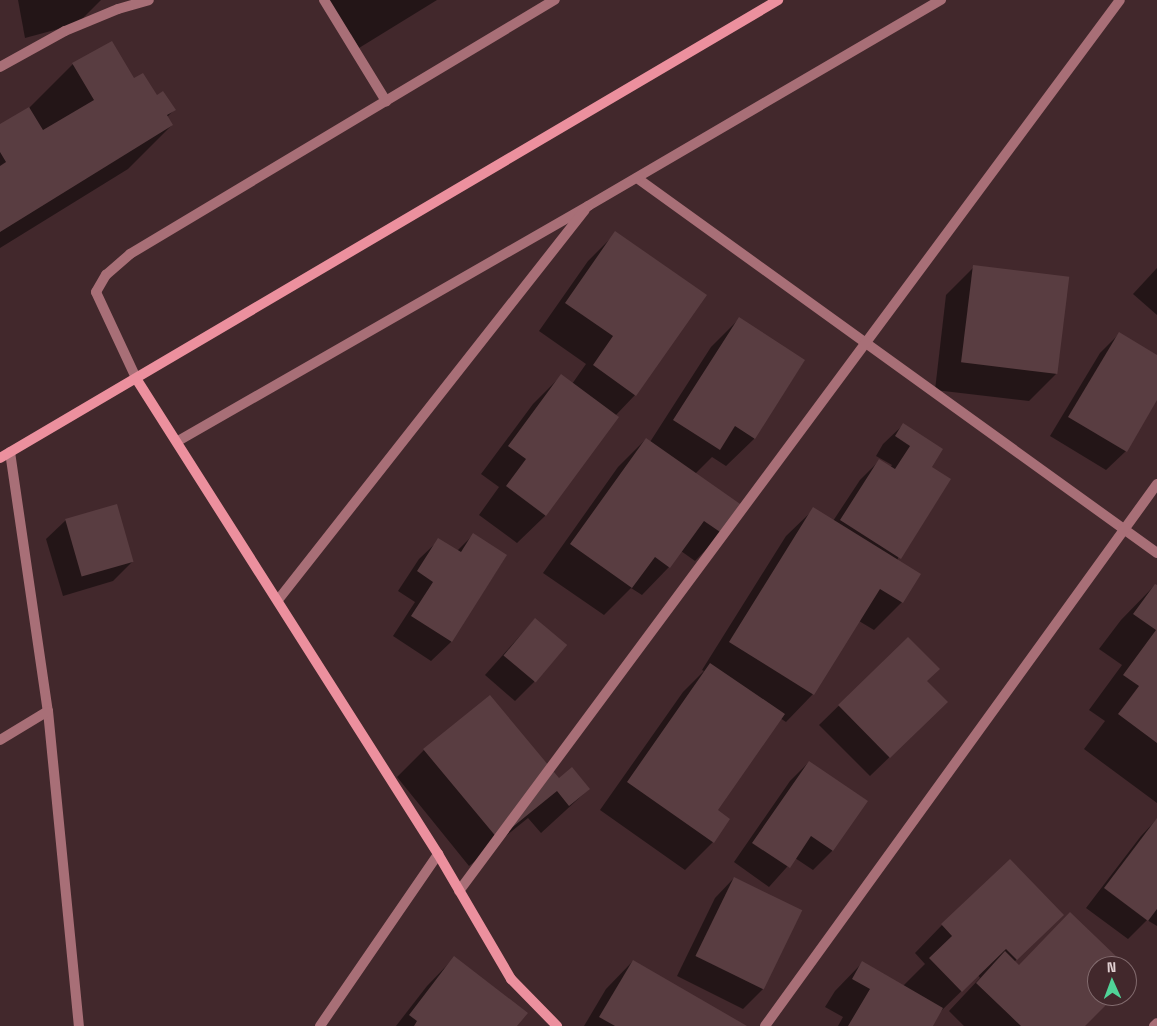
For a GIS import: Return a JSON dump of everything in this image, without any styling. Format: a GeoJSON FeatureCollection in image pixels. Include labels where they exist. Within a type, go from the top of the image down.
{"type":"FeatureCollection","features":[{"type":"Feature","properties":{"kind":"main road"},"geometry":{"type":"LineString","coordinates":[[0,458],[137,380],[778,0]]}},
{"type":"Feature","properties":{"kind":"main road"},"geometry":{"type":"LineString","coordinates":[[137,380],[178,441],[438,854],[511,979],[557,1026]]}},
{"type":"Feature","properties":{"kind":"street"},"geometry":{"type":"LineString","coordinates":[[0,67],[66,31],[118,8],[149,0]]}},
{"type":"Feature","properties":{"kind":"street"},"geometry":{"type":"LineString","coordinates":[[324,0],[386,101]]}},
{"type":"Feature","properties":{"kind":"street"},"geometry":{"type":"LineString","coordinates":[[137,380],[96,292],[106,275],[130,254],[555,0]]}},
{"type":"Feature","properties":{"kind":"street"},"geometry":{"type":"LineString","coordinates":[[178,441],[637,178],[941,0]]}},
{"type":"Feature","properties":{"kind":"street"},"geometry":{"type":"LineString","coordinates":[[459,891],[1120,0]]}},
{"type":"Feature","properties":{"kind":"street"},"geometry":{"type":"LineString","coordinates":[[637,178],[865,344],[1125,528],[1157,553]]}},
{"type":"Feature","properties":{"kind":"street"},"geometry":{"type":"LineString","coordinates":[[278,600],[588,206]]}},
{"type":"Feature","properties":{"kind":"street"},"geometry":{"type":"LineString","coordinates":[[10,452],[48,711],[79,1026]]}},
{"type":"Feature","properties":{"kind":"street"},"geometry":{"type":"LineString","coordinates":[[764,1026],[1157,484]]}},
{"type":"Feature","properties":{"kind":"street"},"geometry":{"type":"LineString","coordinates":[[0,740],[48,711]]}},
{"type":"Feature","properties":{"kind":"street"},"geometry":{"type":"LineString","coordinates":[[320,1026],[438,854]]}},
{"type":"Feature","properties":{"kind":"street"},"geometry":{"type":"LineString","coordinates":[[1154,1026],[1157,1022]]}},
{"type":"Feature","properties":{"kind":"building"},"geometry":{"type":"Polygon","coordinates":[[[112,41],[134,78],[143,73],[157,95],[163,91],[176,110],[167,115],[173,125],[0,232],[0,166],[6,162],[0,152],[0,124],[29,107],[43,130],[94,100],[72,63],[112,41]]]}},
{"type":"Feature","properties":{"kind":"building"},"geometry":{"type":"Polygon","coordinates":[[[615,231],[707,295],[636,396],[593,365],[613,336],[565,303],[615,231]]]}},
{"type":"Feature","properties":{"kind":"building"},"geometry":{"type":"Polygon","coordinates":[[[973,265],[1069,277],[1057,374],[961,362],[973,265]]]}},
{"type":"Feature","properties":{"kind":"building"},"geometry":{"type":"Polygon","coordinates":[[[739,317],[805,360],[755,439],[735,426],[720,450],[673,420],[739,317]]]}},
{"type":"Feature","properties":{"kind":"building"},"geometry":{"type":"Polygon","coordinates":[[[1119,332],[1157,355],[1157,400],[1127,452],[1068,417],[1119,332]]]}},
{"type":"Feature","properties":{"kind":"building"},"geometry":{"type":"Polygon","coordinates":[[[561,374],[619,417],[546,516],[506,486],[526,459],[508,446],[561,374]]]}},
{"type":"Feature","properties":{"kind":"building"},"geometry":{"type":"Polygon","coordinates":[[[903,423],[943,449],[932,467],[951,479],[901,559],[840,520],[879,459],[895,469],[910,446],[895,436],[903,423]]]}},
{"type":"Feature","properties":{"kind":"building"},"geometry":{"type":"Polygon","coordinates":[[[646,438],[743,506],[723,534],[704,521],[670,568],[655,557],[632,588],[570,544],[646,438]]]}},
{"type":"Feature","properties":{"kind":"building"},"geometry":{"type":"Polygon","coordinates":[[[117,504],[134,562],[82,577],[65,519],[117,504]]]}},
{"type":"Feature","properties":{"kind":"building"},"geometry":{"type":"Polygon","coordinates":[[[813,507],[921,574],[903,603],[880,589],[814,695],[729,642],[813,507]]]}},
{"type":"Feature","properties":{"kind":"building"},"geometry":{"type":"Polygon","coordinates":[[[473,533],[507,555],[452,642],[411,616],[433,582],[417,571],[438,538],[461,552],[473,533]]]}},
{"type":"Feature","properties":{"kind":"building"},"geometry":{"type":"Polygon","coordinates":[[[1155,584],[1157,585],[1157,743],[1118,714],[1139,686],[1123,675],[1156,630],[1133,614],[1155,584]]]}},
{"type":"Feature","properties":{"kind":"building"},"geometry":{"type":"Polygon","coordinates":[[[535,618],[567,645],[536,683],[504,656],[535,618]]]}},
{"type":"Feature","properties":{"kind":"building"},"geometry":{"type":"Polygon","coordinates":[[[908,637],[940,669],[927,681],[948,702],[890,758],[838,705],[908,637]]]}},
{"type":"Feature","properties":{"kind":"building"},"geometry":{"type":"Polygon","coordinates":[[[710,663],[785,714],[718,810],[730,819],[714,843],[627,782],[710,663]]]}},
{"type":"Feature","properties":{"kind":"building"},"geometry":{"type":"Polygon","coordinates":[[[490,695],[559,778],[572,767],[590,789],[569,806],[557,791],[498,839],[423,749],[490,695]]]}},
{"type":"Feature","properties":{"kind":"building"},"geometry":{"type":"Polygon","coordinates":[[[809,761],[868,801],[833,851],[811,836],[790,868],[752,843],[809,761]]]}},
{"type":"Feature","properties":{"kind":"building"},"geometry":{"type":"Polygon","coordinates":[[[1157,818],[1157,909],[1148,921],[1104,888],[1157,818]]]}},
{"type":"Feature","properties":{"kind":"building"},"geometry":{"type":"Polygon","coordinates":[[[1010,859],[1064,915],[1017,960],[1006,949],[962,992],[929,958],[952,936],[941,924],[1010,859]]]}},
{"type":"Feature","properties":{"kind":"building"},"geometry":{"type":"Polygon","coordinates":[[[734,877],[802,910],[764,989],[695,956],[734,877]]]}},
{"type":"Feature","properties":{"kind":"building"},"geometry":{"type":"Polygon","coordinates":[[[1070,912],[1116,956],[1087,956],[1087,1006],[1105,1006],[1085,1026],[1021,1026],[976,983],[1005,951],[1019,965],[1070,912]]]}},
{"type":"Feature","properties":{"kind":"building"},"geometry":{"type":"Polygon","coordinates":[[[454,956],[528,1013],[517,1026],[414,1026],[417,1021],[409,1015],[454,956]]]}},
{"type":"Feature","properties":{"kind":"building"},"geometry":{"type":"Polygon","coordinates":[[[633,960],[747,1026],[615,1026],[599,1017],[633,960]]]}},
{"type":"Feature","properties":{"kind":"building"},"geometry":{"type":"Polygon","coordinates":[[[862,961],[943,1008],[933,1026],[848,1026],[870,989],[852,979],[862,961]]]}}]}
